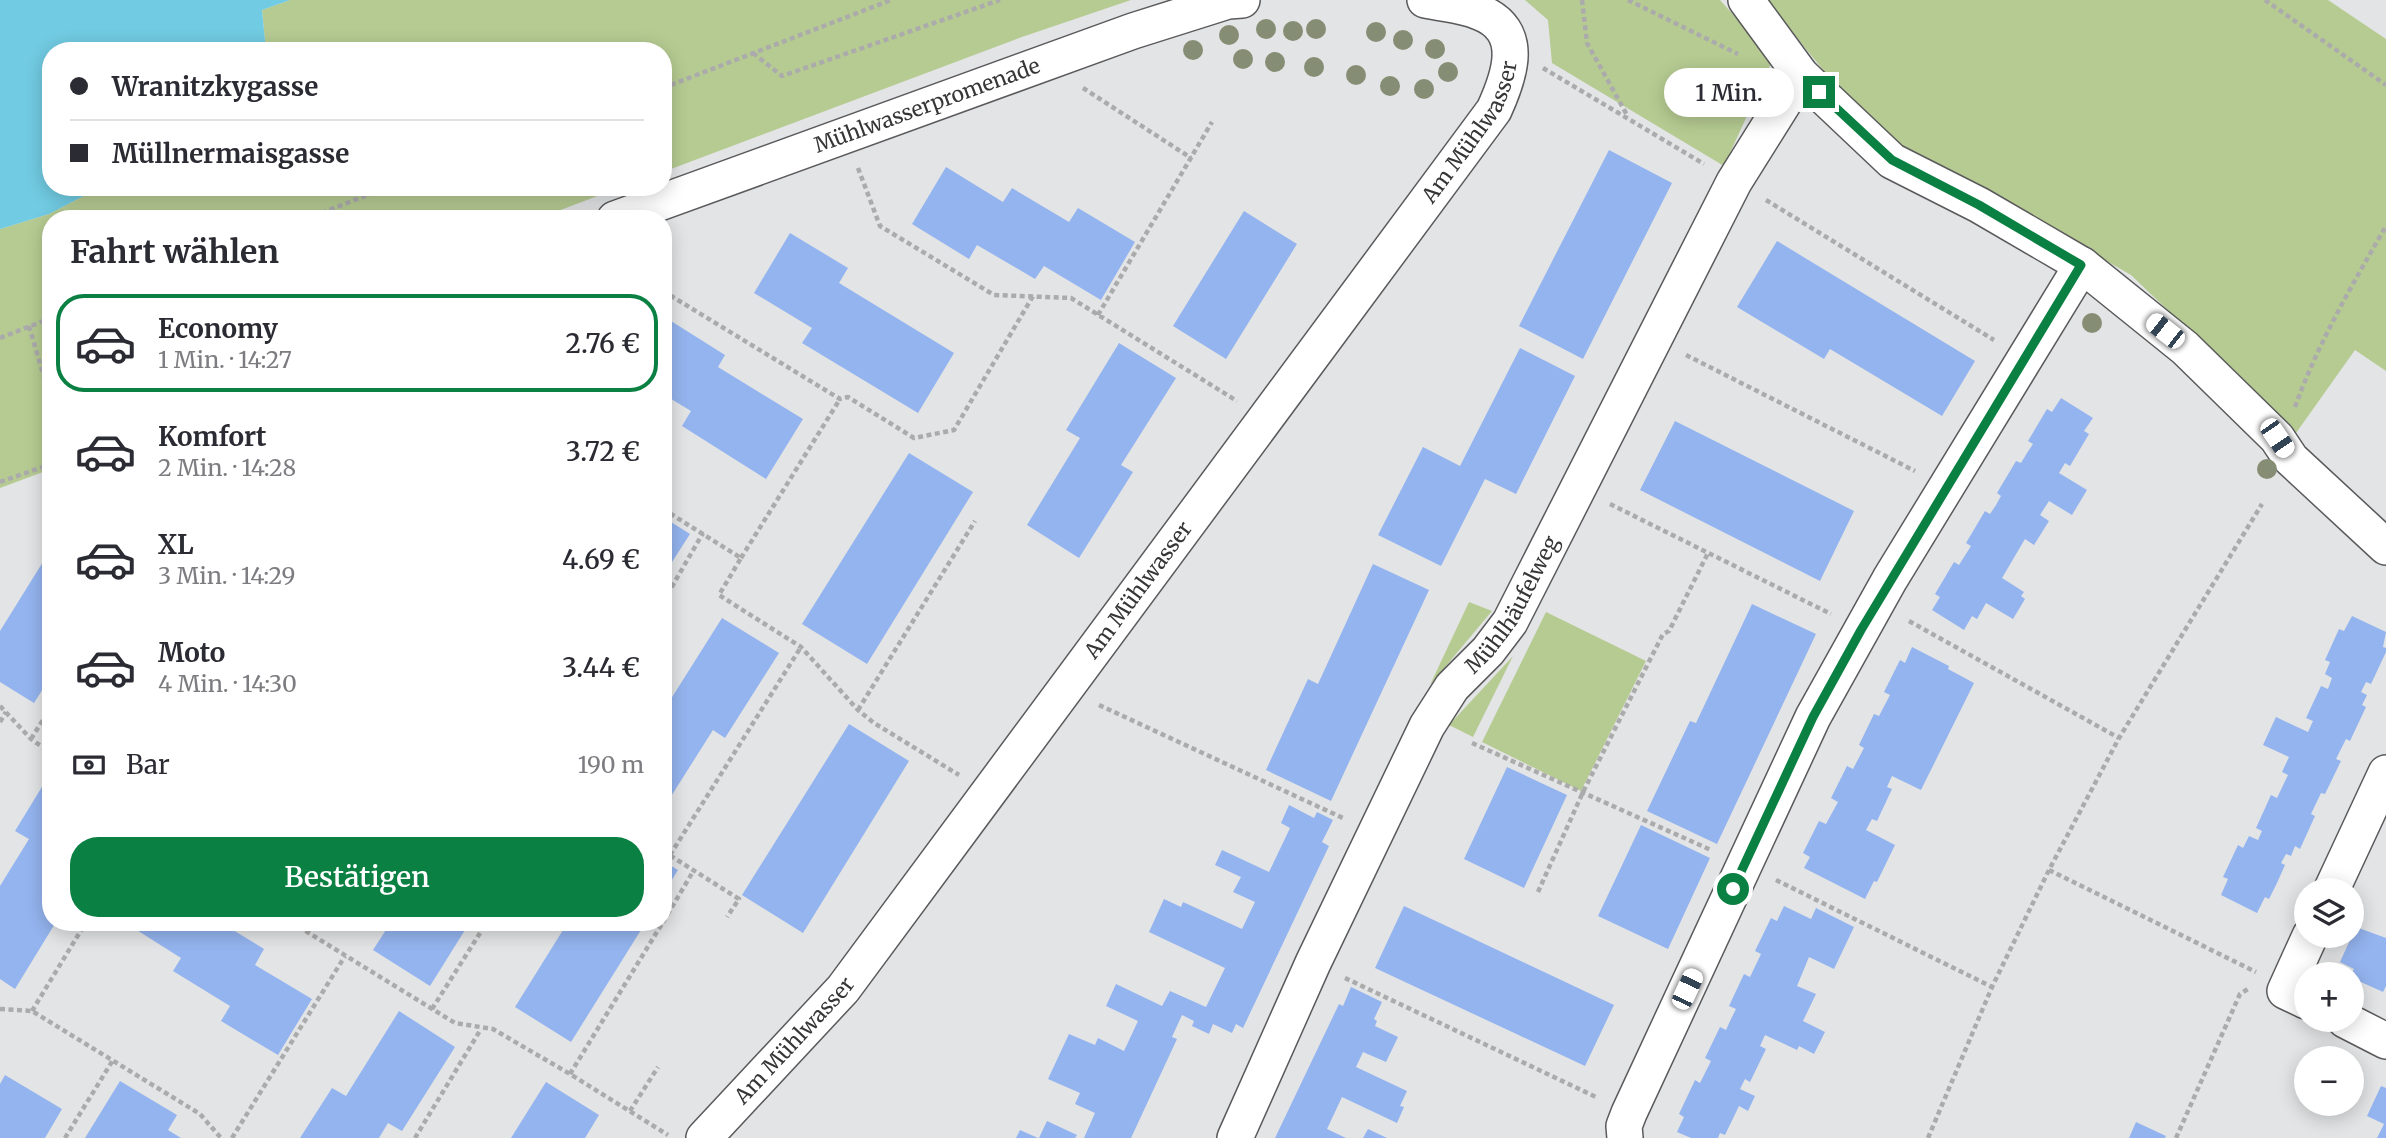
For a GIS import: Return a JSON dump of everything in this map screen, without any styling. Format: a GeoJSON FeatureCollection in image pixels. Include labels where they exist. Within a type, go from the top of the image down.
{"type":"FeatureCollection","features":[{"type":"Feature","properties":{"kind":"street","name":"Mühlwasserpromenade"},"geometry":{"type":"LineString","coordinates":[[640,210],[1133,31],[1228,1],[1242,0]]}},
{"type":"Feature","properties":{"kind":"street","name":"Am Mühlwasser"},"geometry":{"type":"LineString","coordinates":[[704,1138],[843,989],[1494,110],[1509,75],[1511,59],[1501,27],[1491,17],[1476,10],[1425,0]]}},
{"type":"Feature","properties":{"kind":"street"},"geometry":{"type":"LineString","coordinates":[[1746,0],[1801,75],[1892,160],[1979,205],[2081,265],[2185,348],[2277,438],[2291,459],[2386,547]]}},
{"type":"Feature","properties":{"kind":"street","name":"Mühlhäufelweg"},"geometry":{"type":"LineString","coordinates":[[1235,1138],[1313,963],[1427,726],[1452,687],[1488,651],[1510,622],[1734,182],[1801,75]]}},
{"type":"Feature","properties":{"kind":"street"},"geometry":{"type":"LineString","coordinates":[[1627,1126],[1813,717],[1861,630],[2081,265]]}},
{"type":"Feature","properties":{"kind":"street"},"geometry":{"type":"LineString","coordinates":[[2337,878],[2386,774]]}},
{"type":"Feature","properties":{"kind":"street"},"geometry":{"type":"LineString","coordinates":[[2286,990],[2305,948]]}},
{"type":"Feature","properties":{"kind":"street"},"geometry":{"type":"LineString","coordinates":[[2364,1030],[2386,1041]]}},
{"type":"Feature","properties":{"kind":"path"},"geometry":{"type":"LineString","coordinates":[[672,85],[891,0]]}},
{"type":"Feature","properties":{"kind":"path"},"geometry":{"type":"LineString","coordinates":[[754,53],[782,76],[1000,0]]}},
{"type":"Feature","properties":{"kind":"path"},"geometry":{"type":"LineString","coordinates":[[1581,0],[1587,43],[1628,117]]}},
{"type":"Feature","properties":{"kind":"path"},"geometry":{"type":"LineString","coordinates":[[1628,0],[1739,54]]}},
{"type":"Feature","properties":{"kind":"path"},"geometry":{"type":"LineString","coordinates":[[2265,0],[2386,85]]}},
{"type":"Feature","properties":{"kind":"path"},"geometry":{"type":"LineString","coordinates":[[1511,59],[1535,64],[1556,73],[1706,165]]}},
{"type":"Feature","properties":{"kind":"path"},"geometry":{"type":"LineString","coordinates":[[1082,88],[1191,158]]}},
{"type":"Feature","properties":{"kind":"path"},"geometry":{"type":"LineString","coordinates":[[1098,315],[1212,122]]}},
{"type":"Feature","properties":{"kind":"path"},"geometry":{"type":"LineString","coordinates":[[858,168],[880,226],[994,295],[1071,298],[1237,401]]}},
{"type":"Feature","properties":{"kind":"path"},"geometry":{"type":"LineString","coordinates":[[329,210],[365,196]]}},
{"type":"Feature","properties":{"kind":"path"},"geometry":{"type":"LineString","coordinates":[[1760,197],[2024,359]]}},
{"type":"Feature","properties":{"kind":"path"},"geometry":{"type":"LineString","coordinates":[[2277,438],[2291,417],[2307,374],[2336,312],[2386,226]]}},
{"type":"Feature","properties":{"kind":"path"},"geometry":{"type":"LineString","coordinates":[[672,296],[839,398],[848,397],[914,438],[954,430],[1033,296]]}},
{"type":"Feature","properties":{"kind":"path"},"geometry":{"type":"LineString","coordinates":[[0,338],[42,322]]}},
{"type":"Feature","properties":{"kind":"path"},"geometry":{"type":"LineString","coordinates":[[29,327],[42,371]]}},
{"type":"Feature","properties":{"kind":"path"},"geometry":{"type":"LineString","coordinates":[[1675,349],[1946,487]]}},
{"type":"Feature","properties":{"kind":"path"},"geometry":{"type":"LineString","coordinates":[[839,398],[719,595],[801,647],[858,710],[874,723],[962,777]]}},
{"type":"Feature","properties":{"kind":"path"},"geometry":{"type":"LineString","coordinates":[[0,482],[42,467]]}},
{"type":"Feature","properties":{"kind":"path"},"geometry":{"type":"LineString","coordinates":[[1600,499],[1861,630]]}},
{"type":"Feature","properties":{"kind":"path"},"geometry":{"type":"LineString","coordinates":[[1928,1138],[1992,987],[2049,870],[2119,738],[2263,504]]}},
{"type":"Feature","properties":{"kind":"path"},"geometry":{"type":"LineString","coordinates":[[672,514],[741,558]]}},
{"type":"Feature","properties":{"kind":"path"},"geometry":{"type":"LineString","coordinates":[[858,710],[975,522]]}},
{"type":"Feature","properties":{"kind":"path"},"geometry":{"type":"LineString","coordinates":[[672,586],[703,533]]}},
{"type":"Feature","properties":{"kind":"path"},"geometry":{"type":"LineString","coordinates":[[1538,892],[1583,792],[1708,552]]}},
{"type":"Feature","properties":{"kind":"path"},"geometry":{"type":"LineString","coordinates":[[1905,618],[2119,738]]}},
{"type":"Feature","properties":{"kind":"path"},"geometry":{"type":"LineString","coordinates":[[672,852],[801,647]]}},
{"type":"Feature","properties":{"kind":"path"},"geometry":{"type":"LineString","coordinates":[[1098,705],[1357,824]]}},
{"type":"Feature","properties":{"kind":"path"},"geometry":{"type":"LineString","coordinates":[[0,706],[31,739],[42,746]]}},
{"type":"Feature","properties":{"kind":"path"},"geometry":{"type":"LineString","coordinates":[[0,722],[6,712]]}},
{"type":"Feature","properties":{"kind":"path"},"geometry":{"type":"LineString","coordinates":[[31,739],[42,721]]}},
{"type":"Feature","properties":{"kind":"path"},"geometry":{"type":"LineString","coordinates":[[1472,743],[1745,864],[1992,987]]}},
{"type":"Feature","properties":{"kind":"path"},"geometry":{"type":"LineString","coordinates":[[672,856],[739,899],[727,917]]}},
{"type":"Feature","properties":{"kind":"path"},"geometry":{"type":"LineString","coordinates":[[672,907],[694,870]]}},
{"type":"Feature","properties":{"kind":"path"},"geometry":{"type":"LineString","coordinates":[[2049,870],[2286,990]]}},
{"type":"Feature","properties":{"kind":"path"},"geometry":{"type":"LineString","coordinates":[[32,1011],[81,931]]}},
{"type":"Feature","properties":{"kind":"path"},"geometry":{"type":"LineString","coordinates":[[305,931],[456,1023],[493,1029],[668,1135]]}},
{"type":"Feature","properties":{"kind":"path"},"geometry":{"type":"LineString","coordinates":[[432,1009],[481,931]]}},
{"type":"Feature","properties":{"kind":"path"},"geometry":{"type":"LineString","coordinates":[[570,1074],[657,931]]}},
{"type":"Feature","properties":{"kind":"path"},"geometry":{"type":"LineString","coordinates":[[232,1138],[345,956]]}},
{"type":"Feature","properties":{"kind":"path"},"geometry":{"type":"LineString","coordinates":[[1337,974],[1627,1126]]}},
{"type":"Feature","properties":{"kind":"path"},"geometry":{"type":"LineString","coordinates":[[2176,1138],[2240,994],[2286,990]]}},
{"type":"Feature","properties":{"kind":"path"},"geometry":{"type":"LineString","coordinates":[[0,1009],[32,1011],[200,1114],[221,1138]]}},
{"type":"Feature","properties":{"kind":"path"},"geometry":{"type":"LineString","coordinates":[[415,1138],[481,1029]]}},
{"type":"Feature","properties":{"kind":"path"},"geometry":{"type":"LineString","coordinates":[[65,1138],[113,1060]]}},
{"type":"Feature","properties":{"kind":"path"},"geometry":{"type":"LineString","coordinates":[[630,1111],[658,1067]]}},
{"type":"Feature","properties":{"kind":"green space"},"geometry":{"type":"Polygon","coordinates":[[[290,0],[1131,0],[1019,38],[672,169],[672,42],[265,42],[262,10],[290,0]]]}},
{"type":"Feature","properties":{"kind":"green space"},"geometry":{"type":"Polygon","coordinates":[[[1525,0],[1720,0],[1773,59],[1724,166],[1552,63],[1548,20],[1525,0]]]}},
{"type":"Feature","properties":{"kind":"green space"},"geometry":{"type":"Polygon","coordinates":[[[1762,0],[2328,0],[2386,39],[2386,371],[2355,350],[2296,433],[2131,275],[2013,207],[1920,160],[1885,135],[1843,94],[1762,0]]]}},
{"type":"Feature","properties":{"kind":"green space"},"geometry":{"type":"Polygon","coordinates":[[[84,196],[597,196],[561,210],[57,210],[84,196]]]}},
{"type":"Feature","properties":{"kind":"green space"},"geometry":{"type":"Polygon","coordinates":[[[42,216],[42,472],[0,488],[0,229],[42,216]]]}},
{"type":"Feature","properties":{"kind":"green space"},"geometry":{"type":"Polygon","coordinates":[[[1469,602],[1492,611],[1430,685],[1469,602]]]}},
{"type":"Feature","properties":{"kind":"green space"},"geometry":{"type":"Polygon","coordinates":[[[1546,612],[1646,661],[1581,791],[1482,742],[1546,612]]]}},
{"type":"Feature","properties":{"kind":"green space"},"geometry":{"type":"Polygon","coordinates":[[[1513,656],[1473,737],[1449,725],[1513,656]]]}},
{"type":"Feature","properties":{"kind":"water"},"geometry":{"type":"Polygon","coordinates":[[[0,0],[290,0],[262,10],[265,42],[42,42],[42,196],[84,196],[57,210],[42,210],[42,216],[0,229],[0,0]]]}},
{"type":"Feature","properties":{"kind":"building"},"geometry":{"type":"Polygon","coordinates":[[[1609,150],[1672,183],[1583,359],[1519,326],[1609,150]]]}},
{"type":"Feature","properties":{"kind":"building"},"geometry":{"type":"Polygon","coordinates":[[[946,167],[1003,202],[1012,188],[1069,222],[1078,208],[1135,242],[1101,300],[1044,266],[1035,279],[977,245],[969,259],[912,224],[946,167]]]}},
{"type":"Feature","properties":{"kind":"building"},"geometry":{"type":"Polygon","coordinates":[[[1244,211],[1297,244],[1226,359],[1173,326],[1244,211]]]}},
{"type":"Feature","properties":{"kind":"building"},"geometry":{"type":"Polygon","coordinates":[[[790,233],[848,268],[839,283],[954,353],[918,413],[802,343],[812,328],[754,293],[790,233]]]}},
{"type":"Feature","properties":{"kind":"building"},"geometry":{"type":"Polygon","coordinates":[[[1777,241],[1975,361],[1942,416],[1830,349],[1824,359],[1737,307],[1777,241]]]}},
{"type":"Feature","properties":{"kind":"building"},"geometry":{"type":"Polygon","coordinates":[[[672,322],[725,355],[718,367],[803,419],[766,479],[682,426],[691,411],[672,399],[672,322]]]}},
{"type":"Feature","properties":{"kind":"building"},"geometry":{"type":"Polygon","coordinates":[[[1119,343],[1176,378],[1121,465],[1133,472],[1079,558],[1027,525],[1080,438],[1066,430],[1119,343]]]}},
{"type":"Feature","properties":{"kind":"building"},"geometry":{"type":"Polygon","coordinates":[[[1520,348],[1575,376],[1516,494],[1485,479],[1441,566],[1378,535],[1423,447],[1460,466],[1520,348]]]}},
{"type":"Feature","properties":{"kind":"building"},"geometry":{"type":"Polygon","coordinates":[[[2061,398],[2093,418],[2084,431],[2089,434],[2070,466],[2065,463],[2059,473],[2087,490],[2072,515],[2049,501],[2040,515],[2049,521],[2034,545],[2025,539],[2002,578],[2024,592],[2021,596],[2025,599],[2013,619],[1986,603],[1977,619],[1972,616],[1964,630],[1932,610],[1940,597],[1935,594],[1954,562],[1959,565],[1971,546],[1966,543],[1985,511],[1990,514],[1996,505],[2001,496],[1997,493],[2016,461],[2021,463],[2033,444],[2028,441],[2047,409],[2052,412],[2061,398]]]}},
{"type":"Feature","properties":{"kind":"building"},"geometry":{"type":"Polygon","coordinates":[[[1675,421],[1854,511],[1820,581],[1640,490],[1675,421]]]}},
{"type":"Feature","properties":{"kind":"building"},"geometry":{"type":"Polygon","coordinates":[[[909,453],[973,492],[867,664],[802,624],[909,453]]]}},
{"type":"Feature","properties":{"kind":"building"},"geometry":{"type":"Polygon","coordinates":[[[672,523],[690,534],[672,562],[672,523]]]}},
{"type":"Feature","properties":{"kind":"building"},"geometry":{"type":"Polygon","coordinates":[[[42,563],[42,690],[34,703],[0,682],[0,631],[42,563]]]}},
{"type":"Feature","properties":{"kind":"building"},"geometry":{"type":"Polygon","coordinates":[[[1373,564],[1429,590],[1331,801],[1266,770],[1308,679],[1318,684],[1373,564]]]}},
{"type":"Feature","properties":{"kind":"building"},"geometry":{"type":"Polygon","coordinates":[[[1752,604],[1816,634],[1717,844],[1647,811],[1690,721],[1696,723],[1752,604]]]}},
{"type":"Feature","properties":{"kind":"building"},"geometry":{"type":"Polygon","coordinates":[[[2352,616],[2386,632],[2383,647],[2386,652],[2371,684],[2366,682],[2361,692],[2367,695],[2362,705],[2366,707],[2350,741],[2346,739],[2336,759],[2341,761],[2325,794],[2321,793],[2311,814],[2315,816],[2300,849],[2295,846],[2291,856],[2286,854],[2281,863],[2285,865],[2277,883],[2269,899],[2265,897],[2257,913],[2221,895],[2228,879],[2223,877],[2238,845],[2243,848],[2249,836],[2258,840],[2262,831],[2256,828],[2271,795],[2277,798],[2288,775],[2282,772],[2289,757],[2263,745],[2276,717],[2308,732],[2313,721],[2306,718],[2321,686],[2328,689],[2332,678],[2325,674],[2330,662],[2325,660],[2339,629],[2344,631],[2352,616]]]}},
{"type":"Feature","properties":{"kind":"building"},"geometry":{"type":"Polygon","coordinates":[[[722,618],[779,653],[725,738],[713,730],[672,795],[672,697],[722,618]]]}},
{"type":"Feature","properties":{"kind":"building"},"geometry":{"type":"Polygon","coordinates":[[[1912,647],[1949,666],[1948,669],[1974,683],[1921,790],[1892,776],[1887,787],[1892,789],[1877,821],[1872,819],[1866,830],[1895,845],[1877,882],[1874,881],[1865,899],[1804,868],[1810,857],[1803,853],[1819,821],[1826,824],[1838,802],[1831,798],[1847,766],[1853,769],[1864,748],[1859,745],[1874,714],[1879,716],[1890,695],[1884,692],[1900,660],[1905,663],[1912,647]]]}},
{"type":"Feature","properties":{"kind":"building"},"geometry":{"type":"Polygon","coordinates":[[[849,724],[909,761],[803,933],[742,895],[849,724]]]}},
{"type":"Feature","properties":{"kind":"building"},"geometry":{"type":"Polygon","coordinates":[[[1507,767],[1567,795],[1524,888],[1464,859],[1507,767]]]}},
{"type":"Feature","properties":{"kind":"building"},"geometry":{"type":"Polygon","coordinates":[[[42,787],[42,931],[50,931],[15,989],[0,979],[0,886],[29,839],[15,831],[42,787]]]}},
{"type":"Feature","properties":{"kind":"building"},"geometry":{"type":"Polygon","coordinates":[[[1289,805],[1314,818],[1317,812],[1333,820],[1322,842],[1329,846],[1243,1028],[1236,1024],[1232,1033],[1213,1024],[1209,1034],[1192,1026],[1194,1021],[1182,1015],[1172,1037],[1177,1039],[1131,1138],[1084,1138],[1095,1113],[1075,1104],[1080,1093],[1048,1079],[1069,1034],[1095,1045],[1098,1038],[1124,1051],[1138,1021],[1106,1006],[1116,984],[1162,1006],[1170,991],[1206,1007],[1225,968],[1149,932],[1164,899],[1181,907],[1183,902],[1242,929],[1255,902],[1233,892],[1241,877],[1215,865],[1222,850],[1269,872],[1290,828],[1281,823],[1289,805]]]}},
{"type":"Feature","properties":{"kind":"building"},"geometry":{"type":"Polygon","coordinates":[[[1641,825],[1710,858],[1668,949],[1598,916],[1641,825]]]}},
{"type":"Feature","properties":{"kind":"building"},"geometry":{"type":"Polygon","coordinates":[[[672,866],[678,870],[672,880],[672,866]]]}},
{"type":"Feature","properties":{"kind":"building"},"geometry":{"type":"Polygon","coordinates":[[[1404,906],[1614,1005],[1585,1066],[1375,968],[1404,906]]]}},
{"type":"Feature","properties":{"kind":"building"},"geometry":{"type":"Polygon","coordinates":[[[1784,906],[1811,919],[1816,908],[1854,927],[1834,969],[1809,957],[1797,986],[1816,994],[1803,1021],[1825,1032],[1814,1054],[1799,1046],[1797,1050],[1765,1035],[1760,1046],[1766,1049],[1750,1082],[1745,1079],[1740,1089],[1755,1096],[1748,1111],[1739,1106],[1725,1135],[1720,1133],[1718,1138],[1691,1138],[1677,1132],[1684,1117],[1679,1114],[1695,1080],[1700,1083],[1711,1061],[1705,1058],[1720,1027],[1726,1030],[1736,1009],[1729,1006],[1744,974],[1750,977],[1761,954],[1755,951],[1771,918],[1777,921],[1784,906]]]}},
{"type":"Feature","properties":{"kind":"building"},"geometry":{"type":"Polygon","coordinates":[[[2364,930],[2386,938],[2386,986],[2383,992],[2364,983],[2364,962],[2340,962],[2346,948],[2364,948],[2364,930]]]}},
{"type":"Feature","properties":{"kind":"building"},"geometry":{"type":"Polygon","coordinates":[[[138,931],[235,931],[264,949],[255,965],[312,999],[278,1055],[221,1021],[230,1006],[173,971],[181,958],[138,931]]]}},
{"type":"Feature","properties":{"kind":"building"},"geometry":{"type":"Polygon","coordinates":[[[385,931],[464,931],[430,986],[373,950],[385,931]]]}},
{"type":"Feature","properties":{"kind":"building"},"geometry":{"type":"Polygon","coordinates":[[[562,931],[640,931],[571,1042],[515,1007],[562,931]]]}},
{"type":"Feature","properties":{"kind":"building"},"geometry":{"type":"Polygon","coordinates":[[[1351,987],[1382,1002],[1374,1019],[1377,1021],[1375,1026],[1398,1037],[1386,1062],[1363,1052],[1356,1067],[1407,1091],[1400,1106],[1404,1107],[1397,1123],[1342,1097],[1327,1129],[1346,1138],[1275,1138],[1339,1004],[1343,1006],[1351,987]]]}},
{"type":"Feature","properties":{"kind":"building"},"geometry":{"type":"Polygon","coordinates":[[[399,1011],[455,1047],[402,1131],[388,1123],[379,1138],[300,1138],[332,1088],[346,1096],[399,1011]]]}},
{"type":"Feature","properties":{"kind":"building"},"geometry":{"type":"Polygon","coordinates":[[[5,1075],[62,1109],[45,1138],[0,1138],[0,1084],[5,1075]]]}},
{"type":"Feature","properties":{"kind":"building"},"geometry":{"type":"Polygon","coordinates":[[[120,1081],[177,1115],[168,1130],[181,1138],[85,1138],[120,1081]]]}},
{"type":"Feature","properties":{"kind":"building"},"geometry":{"type":"Polygon","coordinates":[[[546,1082],[599,1115],[585,1138],[511,1138],[546,1082]]]}},
{"type":"Feature","properties":{"kind":"building"},"geometry":{"type":"Polygon","coordinates":[[[2381,1086],[2386,1088],[2386,1138],[2377,1138],[2384,1124],[2367,1116],[2381,1086]]]}},
{"type":"Feature","properties":{"kind":"building"},"geometry":{"type":"Polygon","coordinates":[[[1047,1121],[1077,1135],[1075,1138],[1039,1138],[1047,1121]]]}},
{"type":"Feature","properties":{"kind":"building"},"geometry":{"type":"Polygon","coordinates":[[[2136,1122],[2166,1136],[2165,1138],[2129,1138],[2136,1122]]]}},
{"type":"Feature","properties":{"kind":"building"},"geometry":{"type":"Polygon","coordinates":[[[1368,1129],[1387,1138],[1363,1138],[1368,1129]]]}},
{"type":"Feature","properties":{"kind":"building"},"geometry":{"type":"Polygon","coordinates":[[[1020,1130],[1038,1138],[1016,1138],[1020,1130]]]}},
{"type":"Feature","properties":{"kind":"route"},"geometry":{"type":"LineString","coordinates":[[1733,889],[1813,717],[1861,630],[2081,265],[1979,205],[1892,160],[1819,92]]}}]}
